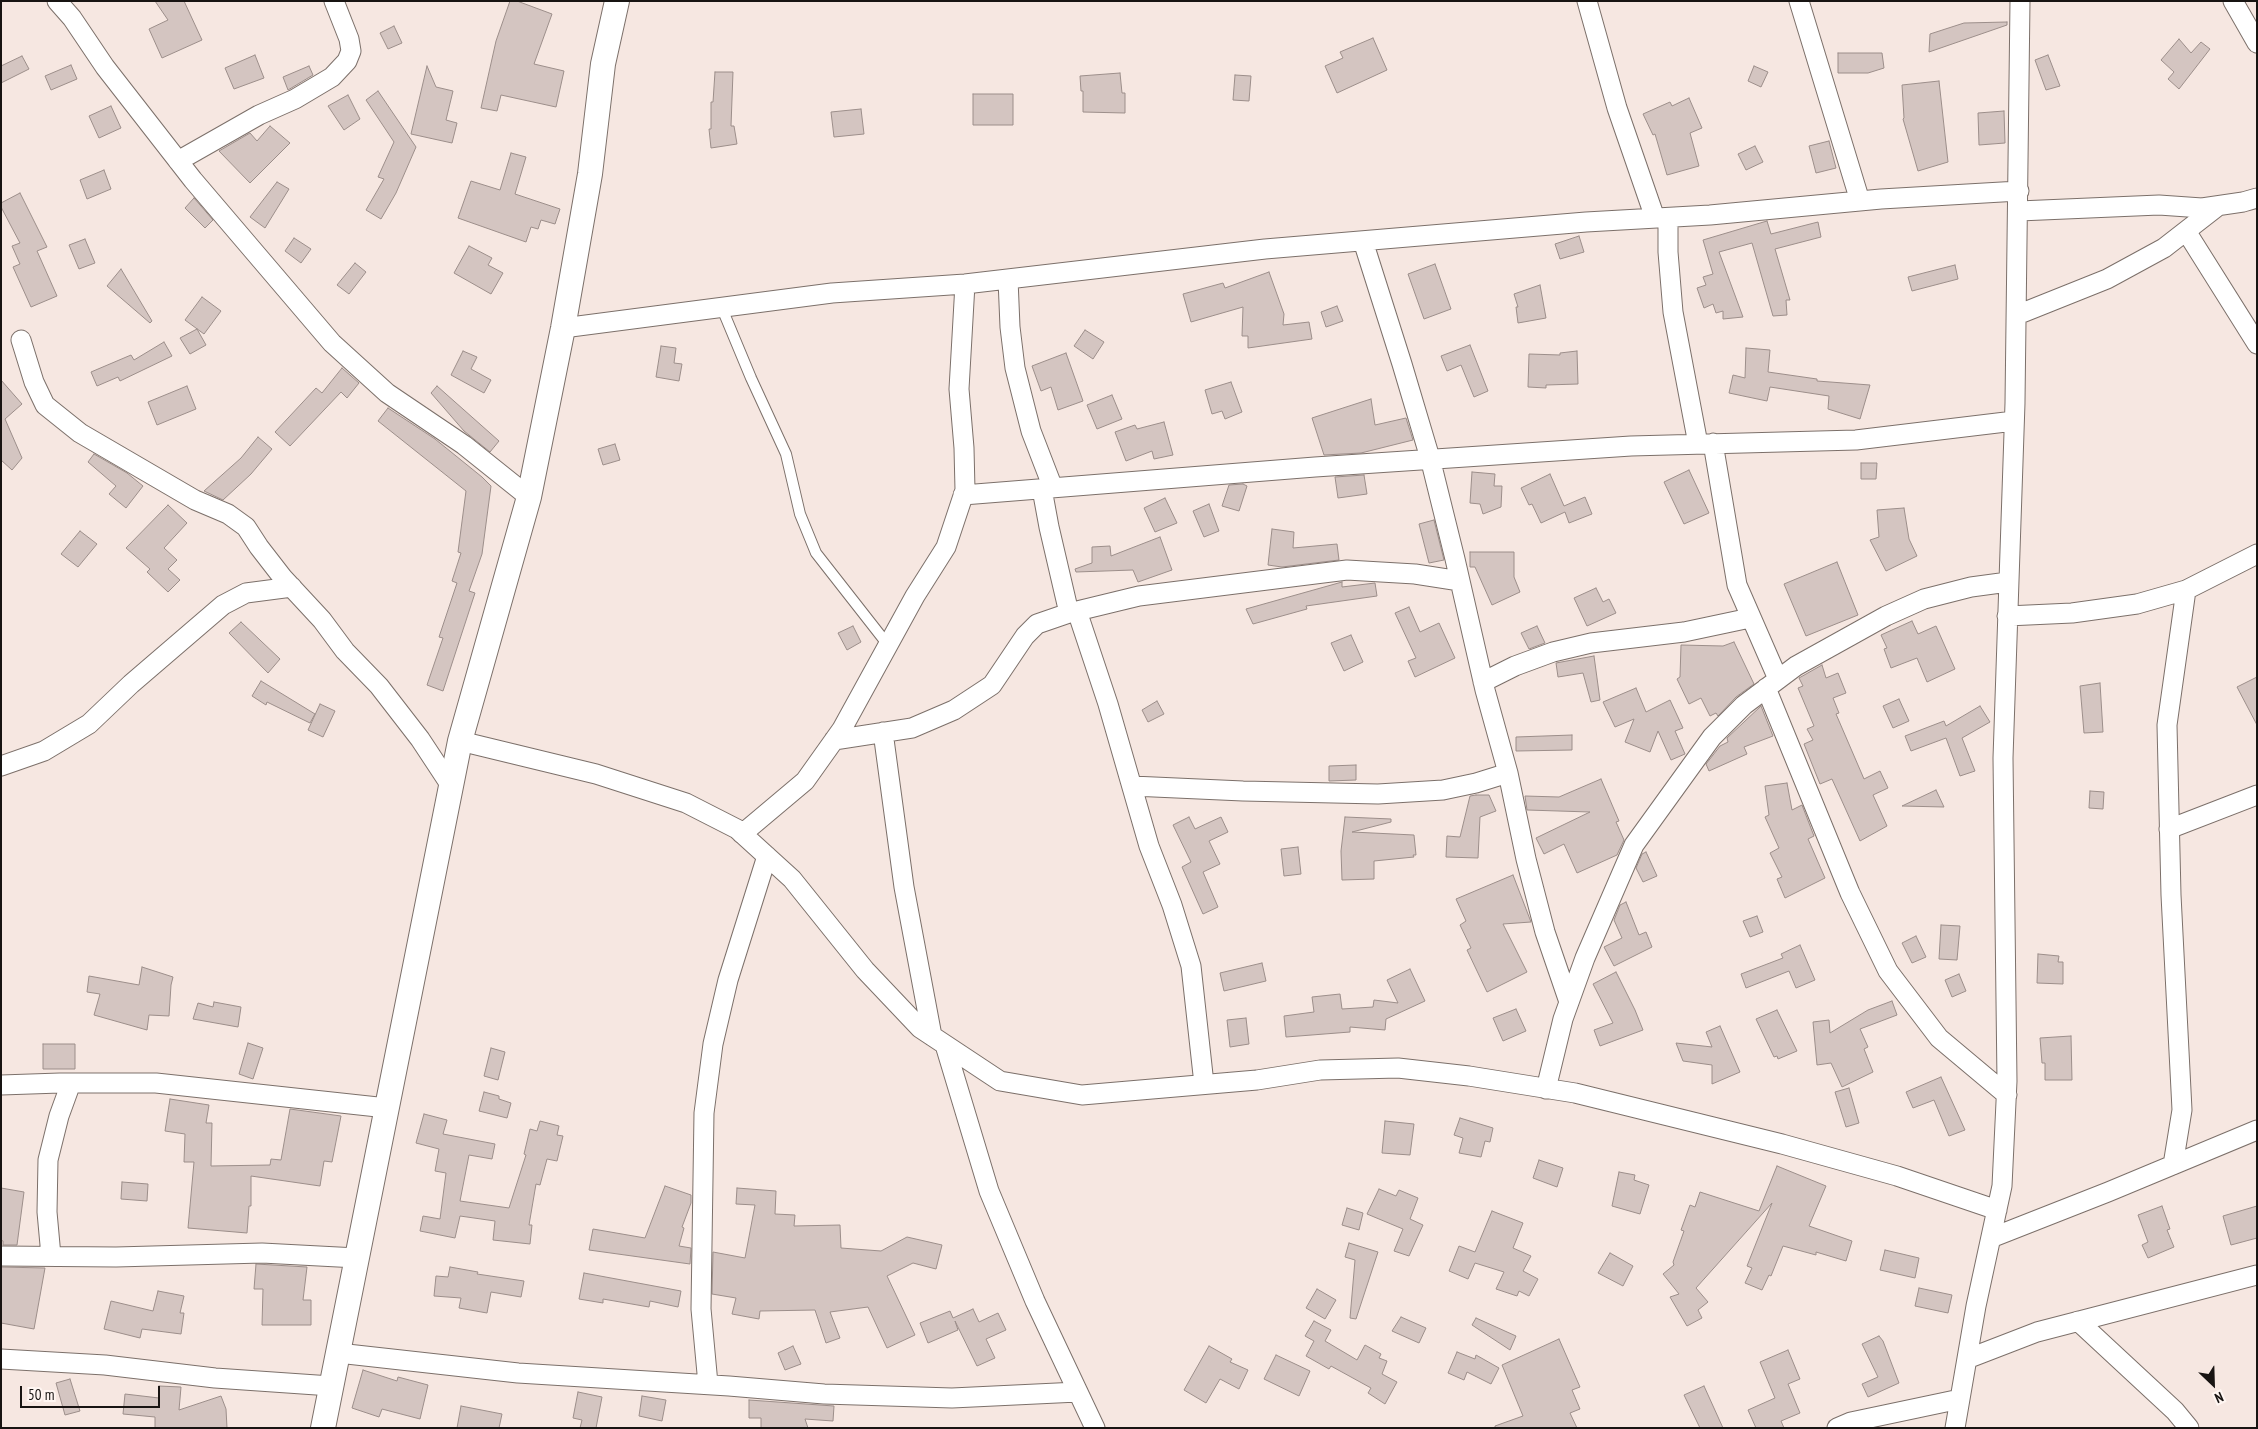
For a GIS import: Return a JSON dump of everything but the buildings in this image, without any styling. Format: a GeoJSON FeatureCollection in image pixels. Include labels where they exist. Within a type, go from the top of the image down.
{"type":"FeatureCollection","features":[{"type":"Feature","properties":{"kind":"street"},"geometry":{"type":"LineString","coordinates":[[57,1],[72,18],[105,67],[178,161],[332,343],[387,393],[464,445],[528,497]]}},
{"type":"Feature","properties":{"kind":"street"},"geometry":{"type":"LineString","coordinates":[[178,161],[259,116],[296,99],[332,77],[347,61],[351,51],[349,39],[334,1]]}},
{"type":"Feature","properties":{"kind":"street"},"geometry":{"type":"LineString","coordinates":[[323,1428],[450,786],[460,741],[528,497],[563,328],[590,174],[603,64],[617,1]]}},
{"type":"Feature","properties":{"kind":"street"},"geometry":{"type":"LineString","coordinates":[[1587,1],[1617,108],[1662,218],[1668,252],[1673,312],[1737,585],[1850,893],[1888,971],[1939,1038],[2007,1095]]}},
{"type":"Feature","properties":{"kind":"street"},"geometry":{"type":"LineString","coordinates":[[1799,1],[1860,201]]}},
{"type":"Feature","properties":{"kind":"street"},"geometry":{"type":"LineString","coordinates":[[1955,1428],[1990,1238],[2002,1186],[2007,1095],[2003,758],[2019,211],[2020,1]]}},
{"type":"Feature","properties":{"kind":"street"},"geometry":{"type":"LineString","coordinates":[[2233,1],[2257,43]]}},
{"type":"Feature","properties":{"kind":"street"},"geometry":{"type":"LineString","coordinates":[[563,328],[832,293],[965,284],[1266,249],[2019,190]]}},
{"type":"Feature","properties":{"kind":"street"},"geometry":{"type":"LineString","coordinates":[[2019,211],[2159,205],[2202,208],[2257,198]]}},
{"type":"Feature","properties":{"kind":"street"},"geometry":{"type":"LineString","coordinates":[[2016,316],[2107,279],[2164,248],[2219,206]]}},
{"type":"Feature","properties":{"kind":"street"},"geometry":{"type":"LineString","coordinates":[[2186,231],[2257,344]]}},
{"type":"Feature","properties":{"kind":"street"},"geometry":{"type":"LineString","coordinates":[[1363,241],[1430,458],[1483,682],[1508,773],[1526,859],[1545,932],[1569,1002]]}},
{"type":"Feature","properties":{"kind":"street"},"geometry":{"type":"LineString","coordinates":[[1008,279],[1010,327],[1015,368],[1048,488],[1049,528],[1073,612],[1108,704],[1149,846],[1172,905],[1191,966],[1204,1084]]}},
{"type":"Feature","properties":{"kind":"street"},"geometry":{"type":"LineString","coordinates":[[742,834],[805,781],[834,740],[915,596],[946,546],[965,490],[959,389],[965,284]]}},
{"type":"Feature","properties":{"kind":"street"},"geometry":{"type":"LineString","coordinates":[[21,340],[34,382],[46,405],[88,438],[195,500],[228,514],[246,527],[259,547],[322,620],[345,651],[379,686],[420,740],[450,786]]}},
{"type":"Feature","properties":{"kind":"street"},"geometry":{"type":"LineString","coordinates":[[963,495],[1430,458],[1631,446],[1856,440],[2014,421]]}},
{"type":"Feature","properties":{"kind":"street"},"geometry":{"type":"LineString","coordinates":[[2007,616],[2072,613],[2137,604],[2186,590],[2257,554]]}},
{"type":"Feature","properties":{"kind":"street"},"geometry":{"type":"LineString","coordinates":[[834,740],[912,728],[954,710],[992,685],[1025,636],[1037,624],[1073,612],[1139,596],[1347,570],[1415,574],[1460,581]]}},
{"type":"Feature","properties":{"kind":"street"},"geometry":{"type":"LineString","coordinates":[[1546,1089],[1569,1002],[1585,958],[1634,846],[1712,737],[1744,705],[1796,666],[1886,616],[1924,599],[1971,587],[2008,582]]}},
{"type":"Feature","properties":{"kind":"street"},"geometry":{"type":"LineString","coordinates":[[1,766],[44,751],[90,724],[130,684],[223,605],[246,593],[292,587]]}},
{"type":"Feature","properties":{"kind":"street"},"geometry":{"type":"LineString","coordinates":[[2173,1165],[2182,1110],[2167,726],[2186,590]]}},
{"type":"Feature","properties":{"kind":"street"},"geometry":{"type":"LineString","coordinates":[[1483,682],[1515,666],[1553,652],[1591,643],[1684,632],[1750,618]]}},
{"type":"Feature","properties":{"kind":"street"},"geometry":{"type":"LineString","coordinates":[[883,732],[904,887],[938,1040],[989,1191],[1035,1301],[1095,1428]]}},
{"type":"Feature","properties":{"kind":"street"},"geometry":{"type":"LineString","coordinates":[[460,741],[596,774],[650,791],[686,803],[737,829],[792,878],[865,970],[920,1028],[1000,1080],[1082,1095],[1257,1080],[1320,1070],[1398,1068],[1575,1093],[1782,1144],[1897,1176],[1997,1210]]}},
{"type":"Feature","properties":{"kind":"street"},"geometry":{"type":"LineString","coordinates":[[1132,786],[1378,794],[1443,790],[1476,783],[1508,773]]}},
{"type":"Feature","properties":{"kind":"street"},"geometry":{"type":"LineString","coordinates":[[2170,829],[2257,795]]}},
{"type":"Feature","properties":{"kind":"street"},"geometry":{"type":"LineString","coordinates":[[708,1384],[701,1309],[704,1112],[714,1044],[728,980],[766,856]]}},
{"type":"Feature","properties":{"kind":"street"},"geometry":{"type":"LineString","coordinates":[[1,1085],[71,1083],[156,1084],[387,1108]]}},
{"type":"Feature","properties":{"kind":"street"},"geometry":{"type":"LineString","coordinates":[[51,1256],[47,1212],[48,1160],[59,1116],[71,1083]]}},
{"type":"Feature","properties":{"kind":"street"},"geometry":{"type":"LineString","coordinates":[[1990,1238],[2257,1130]]}},
{"type":"Feature","properties":{"kind":"street"},"geometry":{"type":"LineString","coordinates":[[1,1256],[262,1254],[357,1258]]}},
{"type":"Feature","properties":{"kind":"street"},"geometry":{"type":"LineString","coordinates":[[1967,1359],[2037,1332],[2257,1275]]}},
{"type":"Feature","properties":{"kind":"street"},"geometry":{"type":"LineString","coordinates":[[2078,1321],[2175,1411],[2189,1428]]}},
{"type":"Feature","properties":{"kind":"street"},"geometry":{"type":"LineString","coordinates":[[338,1353],[518,1373],[708,1384],[824,1394],[952,1398],[1078,1392]]}},
{"type":"Feature","properties":{"kind":"street"},"geometry":{"type":"LineString","coordinates":[[1,1358],[105,1364],[215,1378],[332,1386]]}},
{"type":"Feature","properties":{"kind":"street"},"geometry":{"type":"LineString","coordinates":[[1837,1428],[1851,1422],[1960,1398]]}},
{"type":"Feature","properties":{"kind":"lane"},"geometry":{"type":"LineString","coordinates":[[721,306],[786,454],[800,514],[816,553],[888,645]]}}]}
